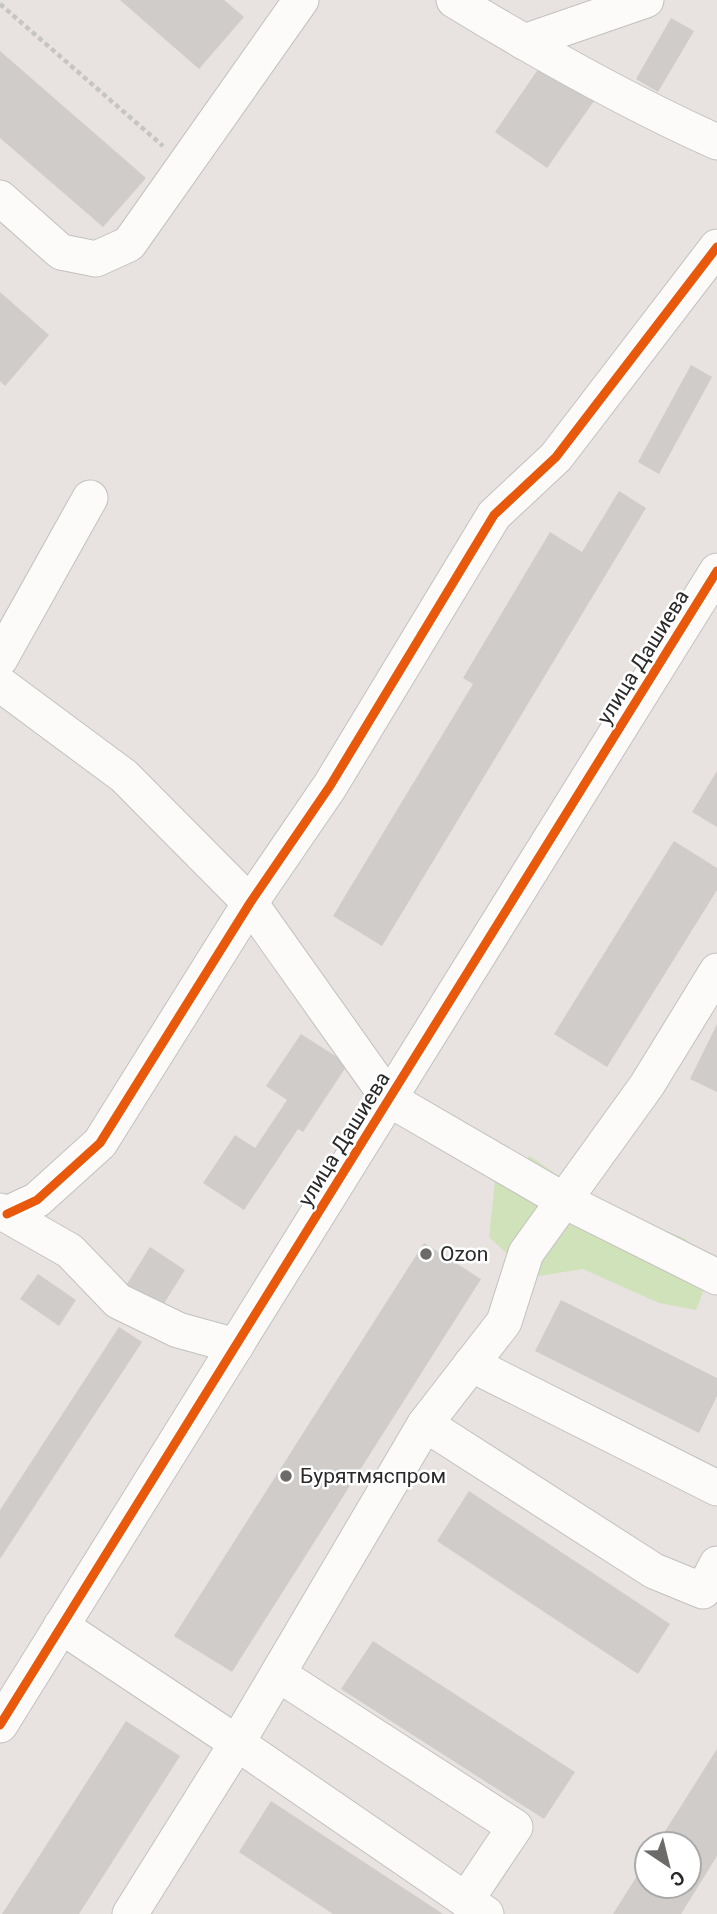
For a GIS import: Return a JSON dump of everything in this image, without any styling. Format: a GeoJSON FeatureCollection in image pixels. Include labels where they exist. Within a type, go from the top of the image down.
{"type":"FeatureCollection","features":[{"type":"Feature","properties":{"kind":"street"},"geometry":{"type":"LineString","coordinates":[[0,198],[61,252],[96,259],[129,244],[301,0]]}},
{"type":"Feature","properties":{"kind":"street"},"geometry":{"type":"LineString","coordinates":[[454,0],[653,114],[717,142]]}},
{"type":"Feature","properties":{"kind":"street"},"geometry":{"type":"LineString","coordinates":[[524,42],[646,0]]}},
{"type":"Feature","properties":{"kind":"street"},"geometry":{"type":"LineString","coordinates":[[4,1213],[37,1200],[100,1143],[250,903],[330,786],[494,515],[556,457],[717,247]]}},
{"type":"Feature","properties":{"kind":"street"},"geometry":{"type":"LineString","coordinates":[[0,659],[90,498]]}},
{"type":"Feature","properties":{"kind":"street","name":"улица Дашиева"},"geometry":{"type":"LineString","coordinates":[[0,1725],[8,1684],[61,1626],[717,571]]}},
{"type":"Feature","properties":{"kind":"street"},"geometry":{"type":"LineString","coordinates":[[0,684],[124,776],[250,903],[389,1099],[563,1200],[717,1277]]}},
{"type":"Feature","properties":{"kind":"street"},"geometry":{"type":"LineString","coordinates":[[130,1914],[237,1743],[425,1424],[504,1322],[526,1253],[647,1085],[713,984]]}},
{"type":"Feature","properties":{"kind":"street"},"geometry":{"type":"LineString","coordinates":[[4,1213],[70,1251],[118,1301],[178,1330],[236,1346]]}},
{"type":"Feature","properties":{"kind":"street"},"geometry":{"type":"LineString","coordinates":[[471,1364],[717,1488]]}},
{"type":"Feature","properties":{"kind":"street"},"geometry":{"type":"LineString","coordinates":[[425,1424],[654,1571],[703,1591],[717,1564]]}},
{"type":"Feature","properties":{"kind":"street"},"geometry":{"type":"LineString","coordinates":[[61,1626],[476,1907],[515,1827],[278,1674]]}},
{"type":"Feature","properties":{"kind":"path"},"geometry":{"type":"LineString","coordinates":[[0,4],[185,165]]}},
{"type":"Feature","properties":{"kind":"green space"},"geometry":{"type":"Polygon","coordinates":[[[530,1156],[560,1177],[641,1221],[686,1239],[712,1268],[696,1310],[659,1303],[583,1269],[532,1277],[489,1237],[495,1181],[530,1156]]]}},
{"type":"Feature","properties":{"kind":"building"},"geometry":{"type":"Polygon","coordinates":[[[120,0],[224,0],[244,17],[199,69],[120,0]]]}},
{"type":"Feature","properties":{"kind":"building"},"geometry":{"type":"Polygon","coordinates":[[[671,18],[694,31],[658,92],[636,79],[671,18]]]}},
{"type":"Feature","properties":{"kind":"building"},"geometry":{"type":"Polygon","coordinates":[[[0,51],[146,178],[103,227],[0,138],[0,51]]]}},
{"type":"Feature","properties":{"kind":"building"},"geometry":{"type":"Polygon","coordinates":[[[541,65],[594,101],[547,168],[495,132],[541,65]]]}},
{"type":"Feature","properties":{"kind":"building"},"geometry":{"type":"Polygon","coordinates":[[[0,292],[49,335],[5,386],[0,381],[0,292]]]}},
{"type":"Feature","properties":{"kind":"building"},"geometry":{"type":"Polygon","coordinates":[[[691,365],[712,377],[659,474],[638,462],[691,365]]]}},
{"type":"Feature","properties":{"kind":"building"},"geometry":{"type":"Polygon","coordinates":[[[619,491],[646,508],[382,946],[333,916],[473,684],[463,678],[550,532],[582,552],[619,491]]]}},
{"type":"Feature","properties":{"kind":"building"},"geometry":{"type":"Polygon","coordinates":[[[717,771],[717,827],[692,812],[717,771]]]}},
{"type":"Feature","properties":{"kind":"building"},"geometry":{"type":"Polygon","coordinates":[[[674,841],[717,868],[717,890],[607,1067],[554,1034],[674,841]]]}},
{"type":"Feature","properties":{"kind":"building"},"geometry":{"type":"Polygon","coordinates":[[[717,1024],[717,1092],[690,1079],[717,1024]]]}},
{"type":"Feature","properties":{"kind":"building"},"geometry":{"type":"Polygon","coordinates":[[[301,1034],[348,1064],[303,1132],[298,1129],[244,1210],[203,1183],[235,1135],[255,1148],[287,1100],[266,1086],[301,1034]]]}},
{"type":"Feature","properties":{"kind":"building"},"geometry":{"type":"Polygon","coordinates":[[[424,1243],[481,1279],[232,1672],[174,1636],[424,1243]]]}},
{"type":"Feature","properties":{"kind":"building"},"geometry":{"type":"Polygon","coordinates":[[[150,1247],[185,1270],[160,1310],[125,1287],[150,1247]]]}},
{"type":"Feature","properties":{"kind":"building"},"geometry":{"type":"Polygon","coordinates":[[[38,1274],[76,1300],[59,1326],[20,1299],[38,1274]]]}},
{"type":"Feature","properties":{"kind":"building"},"geometry":{"type":"Polygon","coordinates":[[[561,1300],[717,1378],[717,1396],[699,1433],[535,1351],[561,1300]]]}},
{"type":"Feature","properties":{"kind":"building"},"geometry":{"type":"Polygon","coordinates":[[[119,1327],[142,1342],[0,1559],[0,1510],[119,1327]]]}},
{"type":"Feature","properties":{"kind":"building"},"geometry":{"type":"Polygon","coordinates":[[[469,1491],[670,1624],[638,1674],[437,1541],[469,1491]]]}},
{"type":"Feature","properties":{"kind":"building"},"geometry":{"type":"Polygon","coordinates":[[[373,1641],[575,1772],[544,1819],[341,1689],[373,1641]]]}},
{"type":"Feature","properties":{"kind":"building"},"geometry":{"type":"Polygon","coordinates":[[[126,1721],[180,1756],[79,1914],[2,1914],[126,1721]]]}},
{"type":"Feature","properties":{"kind":"building"},"geometry":{"type":"Polygon","coordinates":[[[717,1749],[717,1856],[703,1879],[703,1830],[666,1830],[717,1749]]]}},
{"type":"Feature","properties":{"kind":"building"},"geometry":{"type":"Polygon","coordinates":[[[271,1801],[443,1914],[333,1914],[239,1852],[271,1801]]]}},
{"type":"Feature","properties":{"kind":"building"},"geometry":{"type":"Polygon","coordinates":[[[633,1882],[633,1900],[690,1900],[681,1914],[613,1914],[633,1882]]]}},
{"type":"Feature","properties":{"kind":"cycle path"},"geometry":{"type":"LineString","coordinates":[[7,1214],[37,1200],[100,1143],[250,903],[330,786],[494,515],[556,457],[717,247]]}},
{"type":"Feature","properties":{"kind":"cycle path"},"geometry":{"type":"LineString","coordinates":[[0,1725],[717,571]]}},
{"type":"Feature","properties":{"kind":"place","name":"Ozon"},"geometry":{"type":"Point","coordinates":[426,1254]}},
{"type":"Feature","properties":{"kind":"place","name":"Бурятмяспром"},"geometry":{"type":"Point","coordinates":[286,1476]}}]}
